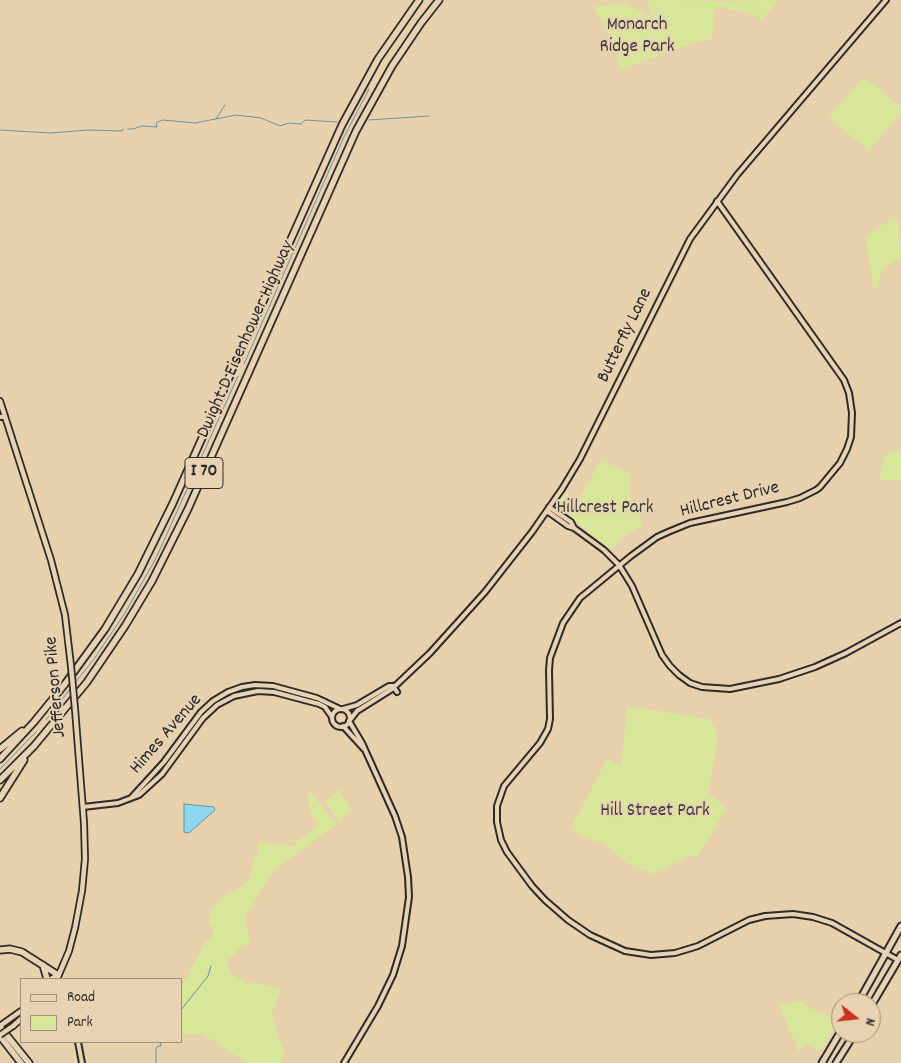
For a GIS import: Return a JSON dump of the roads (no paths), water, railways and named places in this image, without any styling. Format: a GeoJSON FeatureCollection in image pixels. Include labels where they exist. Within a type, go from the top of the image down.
{"type":"FeatureCollection","features":[{"type":"Feature","properties":{"kind":"highway","name":"Dwight D Eisenhower Highway"},"geometry":{"type":"LineString","coordinates":[[0,759],[65,684],[105,629],[151,550],[342,125],[378,60],[419,0]]}},
{"type":"Feature","properties":{"kind":"highway","name":"Dwight D Eisenhower Highway"},"geometry":{"type":"LineString","coordinates":[[0,780],[34,746],[69,705],[108,652],[152,581],[188,509],[356,131],[392,66],[439,0]]}},
{"type":"Feature","properties":{"kind":"highway"},"geometry":{"type":"LineString","coordinates":[[0,749],[41,712]]}},
{"type":"Feature","properties":{"kind":"highway"},"geometry":{"type":"LineString","coordinates":[[0,798],[34,746]]}},
{"type":"Feature","properties":{"kind":"highway"},"geometry":{"type":"LineString","coordinates":[[0,950],[10,949],[22,952],[59,978]]}},
{"type":"Feature","properties":{"kind":"highway"},"geometry":{"type":"LineString","coordinates":[[42,965],[47,978]]}},
{"type":"Feature","properties":{"kind":"highway"},"geometry":{"type":"LineString","coordinates":[[0,1027],[29,1063]]}},
{"type":"Feature","properties":{"kind":"highway"},"geometry":{"type":"LineString","coordinates":[[0,1035],[22,1063]]}},
{"type":"Feature","properties":{"kind":"main road","name":"Jefferson Pike"},"geometry":{"type":"LineString","coordinates":[[0,402],[2,419],[51,560],[67,626],[83,807],[85,859],[80,909],[73,940],[59,978]]}},
{"type":"Feature","properties":{"kind":"main road"},"geometry":{"type":"LineString","coordinates":[[864,993],[901,926]]}},
{"type":"Feature","properties":{"kind":"main road"},"geometry":{"type":"LineString","coordinates":[[879,993],[900,958]]}},
{"type":"Feature","properties":{"kind":"main road"},"geometry":{"type":"LineString","coordinates":[[0,1027],[20,1012]]}},
{"type":"Feature","properties":{"kind":"main road"},"geometry":{"type":"LineString","coordinates":[[0,1035],[20,1020]]}},
{"type":"Feature","properties":{"kind":"main road"},"geometry":{"type":"LineString","coordinates":[[822,1063],[834,1043]]}},
{"type":"Feature","properties":{"kind":"main road"},"geometry":{"type":"LineString","coordinates":[[836,1063],[849,1043]]}},
{"type":"Feature","properties":{"kind":"street","name":"Butterfly Lane"},"geometry":{"type":"LineString","coordinates":[[349,720],[357,710],[392,687],[425,658],[485,592],[548,509],[580,459],[690,239],[717,202],[796,104],[886,0]]}},
{"type":"Feature","properties":{"kind":"street","name":"Hillcrest Drive"},"geometry":{"type":"LineString","coordinates":[[717,202],[839,371],[849,392],[852,413],[851,437],[840,463],[816,490],[786,502],[690,523],[657,537],[619,565],[580,598],[560,628],[550,658],[550,712],[548,729],[540,743],[508,780],[497,806],[497,822],[507,852],[532,886],[559,913],[590,935],[625,951],[651,955],[675,953],[698,946],[749,920],[786,914],[813,917],[832,923],[887,953],[900,958]]}},
{"type":"Feature","properties":{"kind":"street"},"geometry":{"type":"LineString","coordinates":[[548,509],[571,522],[574,528],[604,550],[619,565],[632,586],[662,655],[679,676],[702,687],[730,689],[779,679],[846,653],[901,623]]}},
{"type":"Feature","properties":{"kind":"street","name":"Himes Avenue"},"geometry":{"type":"LineString","coordinates":[[131,798],[164,762],[200,712],[219,697],[236,689],[256,685],[273,686],[322,700],[342,709]]}},
{"type":"Feature","properties":{"kind":"street","name":"Butterfly Lane"},"geometry":{"type":"LineString","coordinates":[[342,709],[357,705],[389,686],[392,687]]}},
{"type":"Feature","properties":{"kind":"street","name":"Himes Avenue"},"geometry":{"type":"LineString","coordinates":[[83,807],[118,804],[146,789],[162,774],[200,721],[217,705],[234,696],[249,692],[266,691],[281,694],[319,704],[332,717]]}},
{"type":"Feature","properties":{"kind":"street"},"geometry":{"type":"LineString","coordinates":[[281,694],[290,694],[293,691]]}},
{"type":"Feature","properties":{"kind":"street"},"geometry":{"type":"LineString","coordinates":[[344,1063],[378,1006],[393,975],[404,939],[409,897],[402,836],[385,792],[362,743],[349,720],[349,714],[342,709],[334,712],[332,717],[334,724],[343,726],[364,749]]}},
{"type":"Feature","properties":{"kind":"street"},"geometry":{"type":"LineString","coordinates":[[343,726],[349,720]]}},
{"type":"Feature","properties":{"kind":"street"},"geometry":{"type":"LineString","coordinates":[[78,1043],[82,1063]]}},
{"type":"Feature","properties":{"kind":"water"},"geometry":{"type":"Polygon","coordinates":[[[184,804],[214,807],[215,810],[187,833],[184,832],[184,804]]]}},
{"type":"Feature","properties":{"kind":"waterway"},"geometry":{"type":"LineString","coordinates":[[244,364],[343,139],[369,89]]}},
{"type":"Feature","properties":{"kind":"waterway"},"geometry":{"type":"LineString","coordinates":[[216,119],[225,105]]}},
{"type":"Feature","properties":{"kind":"waterway"},"geometry":{"type":"LineString","coordinates":[[128,129],[142,126],[157,127],[156,123],[162,120],[195,123],[236,115],[261,118],[280,126],[289,123],[301,124],[305,120],[337,122]]}},
{"type":"Feature","properties":{"kind":"waterway"},"geometry":{"type":"LineString","coordinates":[[369,120],[429,116]]}},
{"type":"Feature","properties":{"kind":"waterway"},"geometry":{"type":"LineString","coordinates":[[0,130],[50,133],[89,130],[122,131],[123,129]]}},
{"type":"Feature","properties":{"kind":"waterway"},"geometry":{"type":"LineString","coordinates":[[75,683],[94,659],[125,613],[156,558],[238,376]]}},
{"type":"Feature","properties":{"kind":"waterway"},"geometry":{"type":"LineString","coordinates":[[46,720],[71,688]]}},
{"type":"Feature","properties":{"kind":"waterway"},"geometry":{"type":"LineString","coordinates":[[0,769],[37,731]]}},
{"type":"Feature","properties":{"kind":"waterway"},"geometry":{"type":"LineString","coordinates":[[182,1009],[208,976],[211,966]]}},
{"type":"Feature","properties":{"kind":"waterway"},"geometry":{"type":"LineString","coordinates":[[156,1063],[156,1049],[158,1046],[161,1046],[160,1043]]}},
{"type":"Feature","properties":{"kind":"park label","name":"Monarch Ridge Park"},"geometry":{"type":"Point","coordinates":[637,37]}},
{"type":"Feature","properties":{"kind":"park label","name":"Hillcrest Park"},"geometry":{"type":"Point","coordinates":[605,509]}},
{"type":"Feature","properties":{"kind":"park label","name":"Hill Street Park"},"geometry":{"type":"Point","coordinates":[655,812]}}]}
